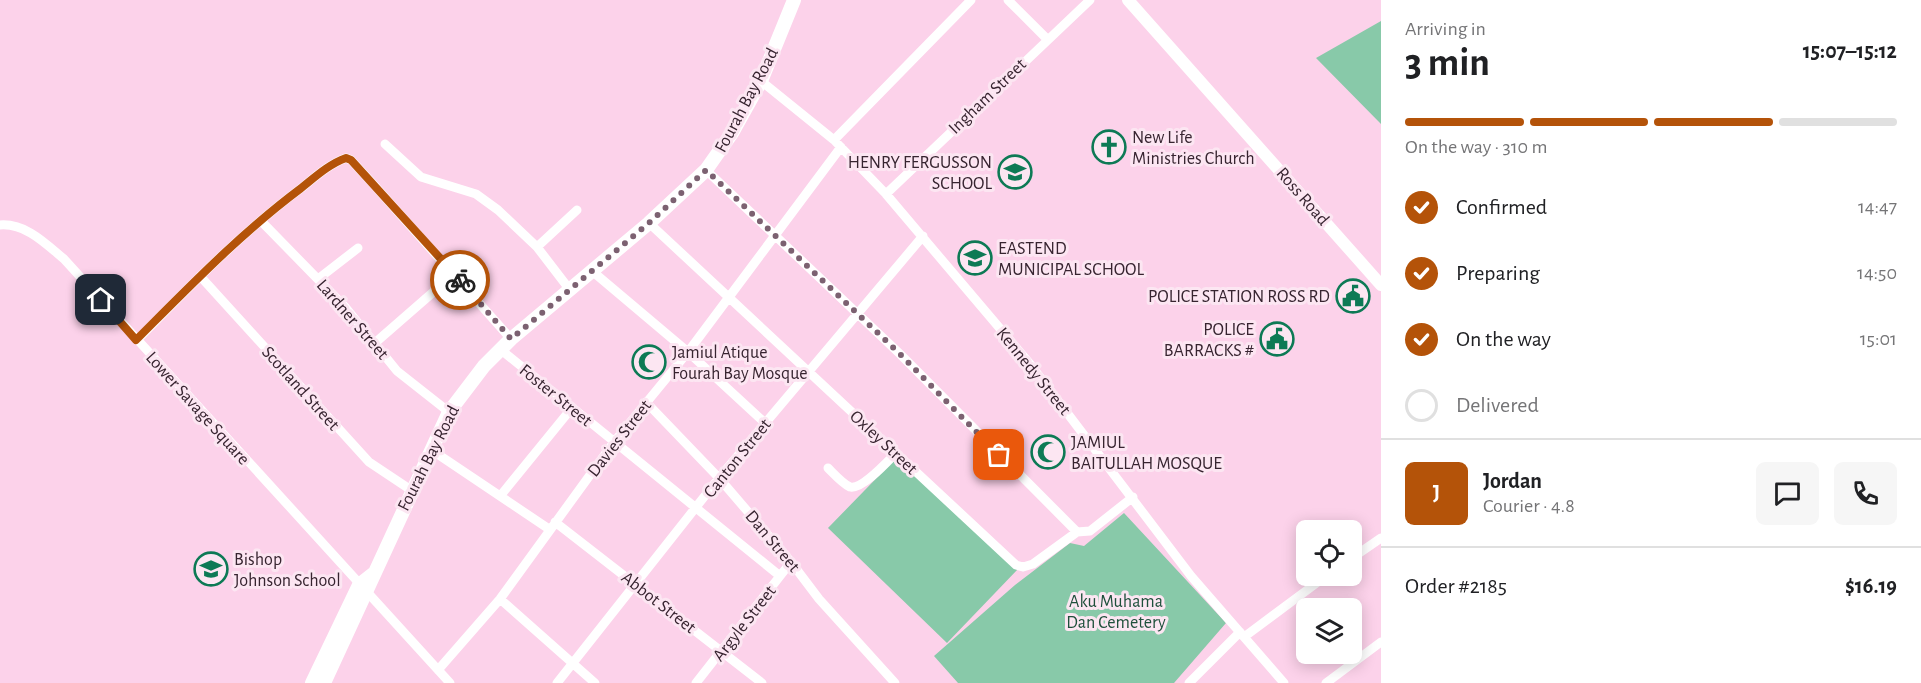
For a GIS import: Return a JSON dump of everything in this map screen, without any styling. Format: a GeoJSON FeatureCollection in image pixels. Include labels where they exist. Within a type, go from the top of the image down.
{"type":"FeatureCollection","features":[{"type":"Feature","properties":{"kind":"main road","name":"Fourah Bay Road"},"geometry":{"type":"LineString","coordinates":[[312,683],[335,645],[363,588],[373,574],[430,448],[449,412],[500,349],[649,223],[706,170],[732,133],[761,81],[794,0]]}},
{"type":"Feature","properties":{"kind":"main road","name":"Ross Road"},"geometry":{"type":"LineString","coordinates":[[1128,0],[1381,285]]}},
{"type":"Feature","properties":{"kind":"main road","name":"Fourah Bay Road"},"geometry":{"type":"LineString","coordinates":[[324,683],[335,645]]}},
{"type":"Feature","properties":{"kind":"street"},"geometry":{"type":"LineString","coordinates":[[834,140],[971,0]]}},
{"type":"Feature","properties":{"kind":"street"},"geometry":{"type":"LineString","coordinates":[[1008,0],[1047,39]]}},
{"type":"Feature","properties":{"kind":"street","name":"Ingham Street"},"geometry":{"type":"LineString","coordinates":[[886,194],[1090,0]]}},
{"type":"Feature","properties":{"kind":"street","name":"Kennedy Street"},"geometry":{"type":"LineString","coordinates":[[761,81],[842,147],[886,194],[1030,364],[1191,576],[1284,683]]}},
{"type":"Feature","properties":{"kind":"street"},"geometry":{"type":"LineString","coordinates":[[385,144],[421,177],[476,194],[505,216],[537,248],[570,290]]}},
{"type":"Feature","properties":{"kind":"street","name":"Davies Street"},"geometry":{"type":"LineString","coordinates":[[438,670],[500,599],[614,442],[688,352],[842,147]]}},
{"type":"Feature","properties":{"kind":"street"},"geometry":{"type":"LineString","coordinates":[[136,340],[200,276],[261,221],[330,166],[346,158],[351,160],[511,339]]}},
{"type":"Feature","properties":{"kind":"street"},"geometry":{"type":"LineString","coordinates":[[706,170],[857,314],[1077,532]]}},
{"type":"Feature","properties":{"kind":"street"},"geometry":{"type":"LineString","coordinates":[[537,248],[577,210]]}},
{"type":"Feature","properties":{"kind":"street","name":"Lardner Street"},"geometry":{"type":"LineString","coordinates":[[261,221],[376,342],[398,371],[449,412]]}},
{"type":"Feature","properties":{"kind":"street","name":"Oxley Street"},"geometry":{"type":"LineString","coordinates":[[649,223],[1016,565],[1023,567],[1032,564],[1077,532],[1090,531],[1132,497]]}},
{"type":"Feature","properties":{"kind":"street","name":"Lower Savage Square"},"geometry":{"type":"LineString","coordinates":[[0,225],[17,226],[47,244],[64,260],[450,683]]}},
{"type":"Feature","properties":{"kind":"street","name":"Canton Street"},"geometry":{"type":"LineString","coordinates":[[557,683],[719,478],[923,237]]}},
{"type":"Feature","properties":{"kind":"street"},"geometry":{"type":"LineString","coordinates":[[318,279],[358,248]]}},
{"type":"Feature","properties":{"kind":"street"},"geometry":{"type":"LineString","coordinates":[[592,270],[688,352],[765,423]]}},
{"type":"Feature","properties":{"kind":"street"},"geometry":{"type":"LineString","coordinates":[[376,342],[454,274]]}},
{"type":"Feature","properties":{"kind":"street","name":"Scotland Street"},"geometry":{"type":"LineString","coordinates":[[200,276],[369,462],[411,490]]}},
{"type":"Feature","properties":{"kind":"street","name":"Foster Street"},"geometry":{"type":"LineString","coordinates":[[500,349],[571,409],[698,507],[780,576]]}},
{"type":"Feature","properties":{"kind":"street","name":"Dan Street"},"geometry":{"type":"LineString","coordinates":[[646,402],[719,478],[791,562],[819,599],[895,683]]}},
{"type":"Feature","properties":{"kind":"street"},"geometry":{"type":"LineString","coordinates":[[501,495],[571,409]]}},
{"type":"Feature","properties":{"kind":"street","name":"Abbot Street"},"geometry":{"type":"LineString","coordinates":[[430,448],[552,526],[636,584],[762,683]]}},
{"type":"Feature","properties":{"kind":"street"},"geometry":{"type":"LineString","coordinates":[[828,468],[849,487],[855,487],[864,483],[896,453]]}},
{"type":"Feature","properties":{"kind":"street"},"geometry":{"type":"LineString","coordinates":[[1362,551],[1381,538]]}},
{"type":"Feature","properties":{"kind":"street","name":"Argyle Street"},"geometry":{"type":"LineString","coordinates":[[696,683],[791,562]]}},
{"type":"Feature","properties":{"kind":"street"},"geometry":{"type":"LineString","coordinates":[[1189,683],[1242,634],[1312,586]]}},
{"type":"Feature","properties":{"kind":"street"},"geometry":{"type":"LineString","coordinates":[[500,599],[596,683]]}},
{"type":"Feature","properties":{"kind":"street"},"geometry":{"type":"LineString","coordinates":[[1326,683],[1381,642]]}},
{"type":"Feature","properties":{"kind":"green space"},"geometry":{"type":"Polygon","coordinates":[[[1381,21],[1381,124],[1316,58],[1381,21]]]}},
{"type":"Feature","properties":{"kind":"green space"},"geometry":{"type":"Polygon","coordinates":[[[900,454],[1018,569],[947,643],[828,528],[900,454]]]}},
{"type":"Feature","properties":{"kind":"green space","name":"Aku Muhama Dan Cemetery"},"geometry":{"type":"Polygon","coordinates":[[[1124,513],[1226,623],[1174,683],[958,683],[934,656],[1015,585],[1070,543],[1084,546],[1124,513]]]}},
{"type":"Feature","properties":{"kind":"way so far"},"geometry":{"type":"LineString","coordinates":[[460,280],[511,339],[649,223],[706,170],[900,354],[999,455]]}},
{"type":"Feature","properties":{"kind":"place","name":"New Life Ministries Church"},"geometry":{"type":"Point","coordinates":[1109,147]}},
{"type":"Feature","properties":{"kind":"place","name":"HENRY FERGUSSON SCHOOL"},"geometry":{"type":"Point","coordinates":[1015,172]}},
{"type":"Feature","properties":{"kind":"place","name":"EASTEND MUNICIPAL SCHOOL"},"geometry":{"type":"Point","coordinates":[975,258]}},
{"type":"Feature","properties":{"kind":"place","name":"POLICE STATION ROSS RD"},"geometry":{"type":"Point","coordinates":[1353,296]}},
{"type":"Feature","properties":{"kind":"place","name":"POLICE BARRACKS #"},"geometry":{"type":"Point","coordinates":[1277,339]}},
{"type":"Feature","properties":{"kind":"place","name":"Jamiul Atique Fourah Bay Mosque"},"geometry":{"type":"Point","coordinates":[649,362]}},
{"type":"Feature","properties":{"kind":"place","name":"JAMIUL BAITULLAH MOSQUE"},"geometry":{"type":"Point","coordinates":[1048,452]}},
{"type":"Feature","properties":{"kind":"place","name":"Bishop Johnson School"},"geometry":{"type":"Point","coordinates":[211,569]}},
{"type":"Feature","properties":{"kind":"route"},"geometry":{"type":"LineString","coordinates":[[101,300],[136,340],[229,248],[289,197],[330,166],[346,158],[351,160],[460,280]]}}]}
